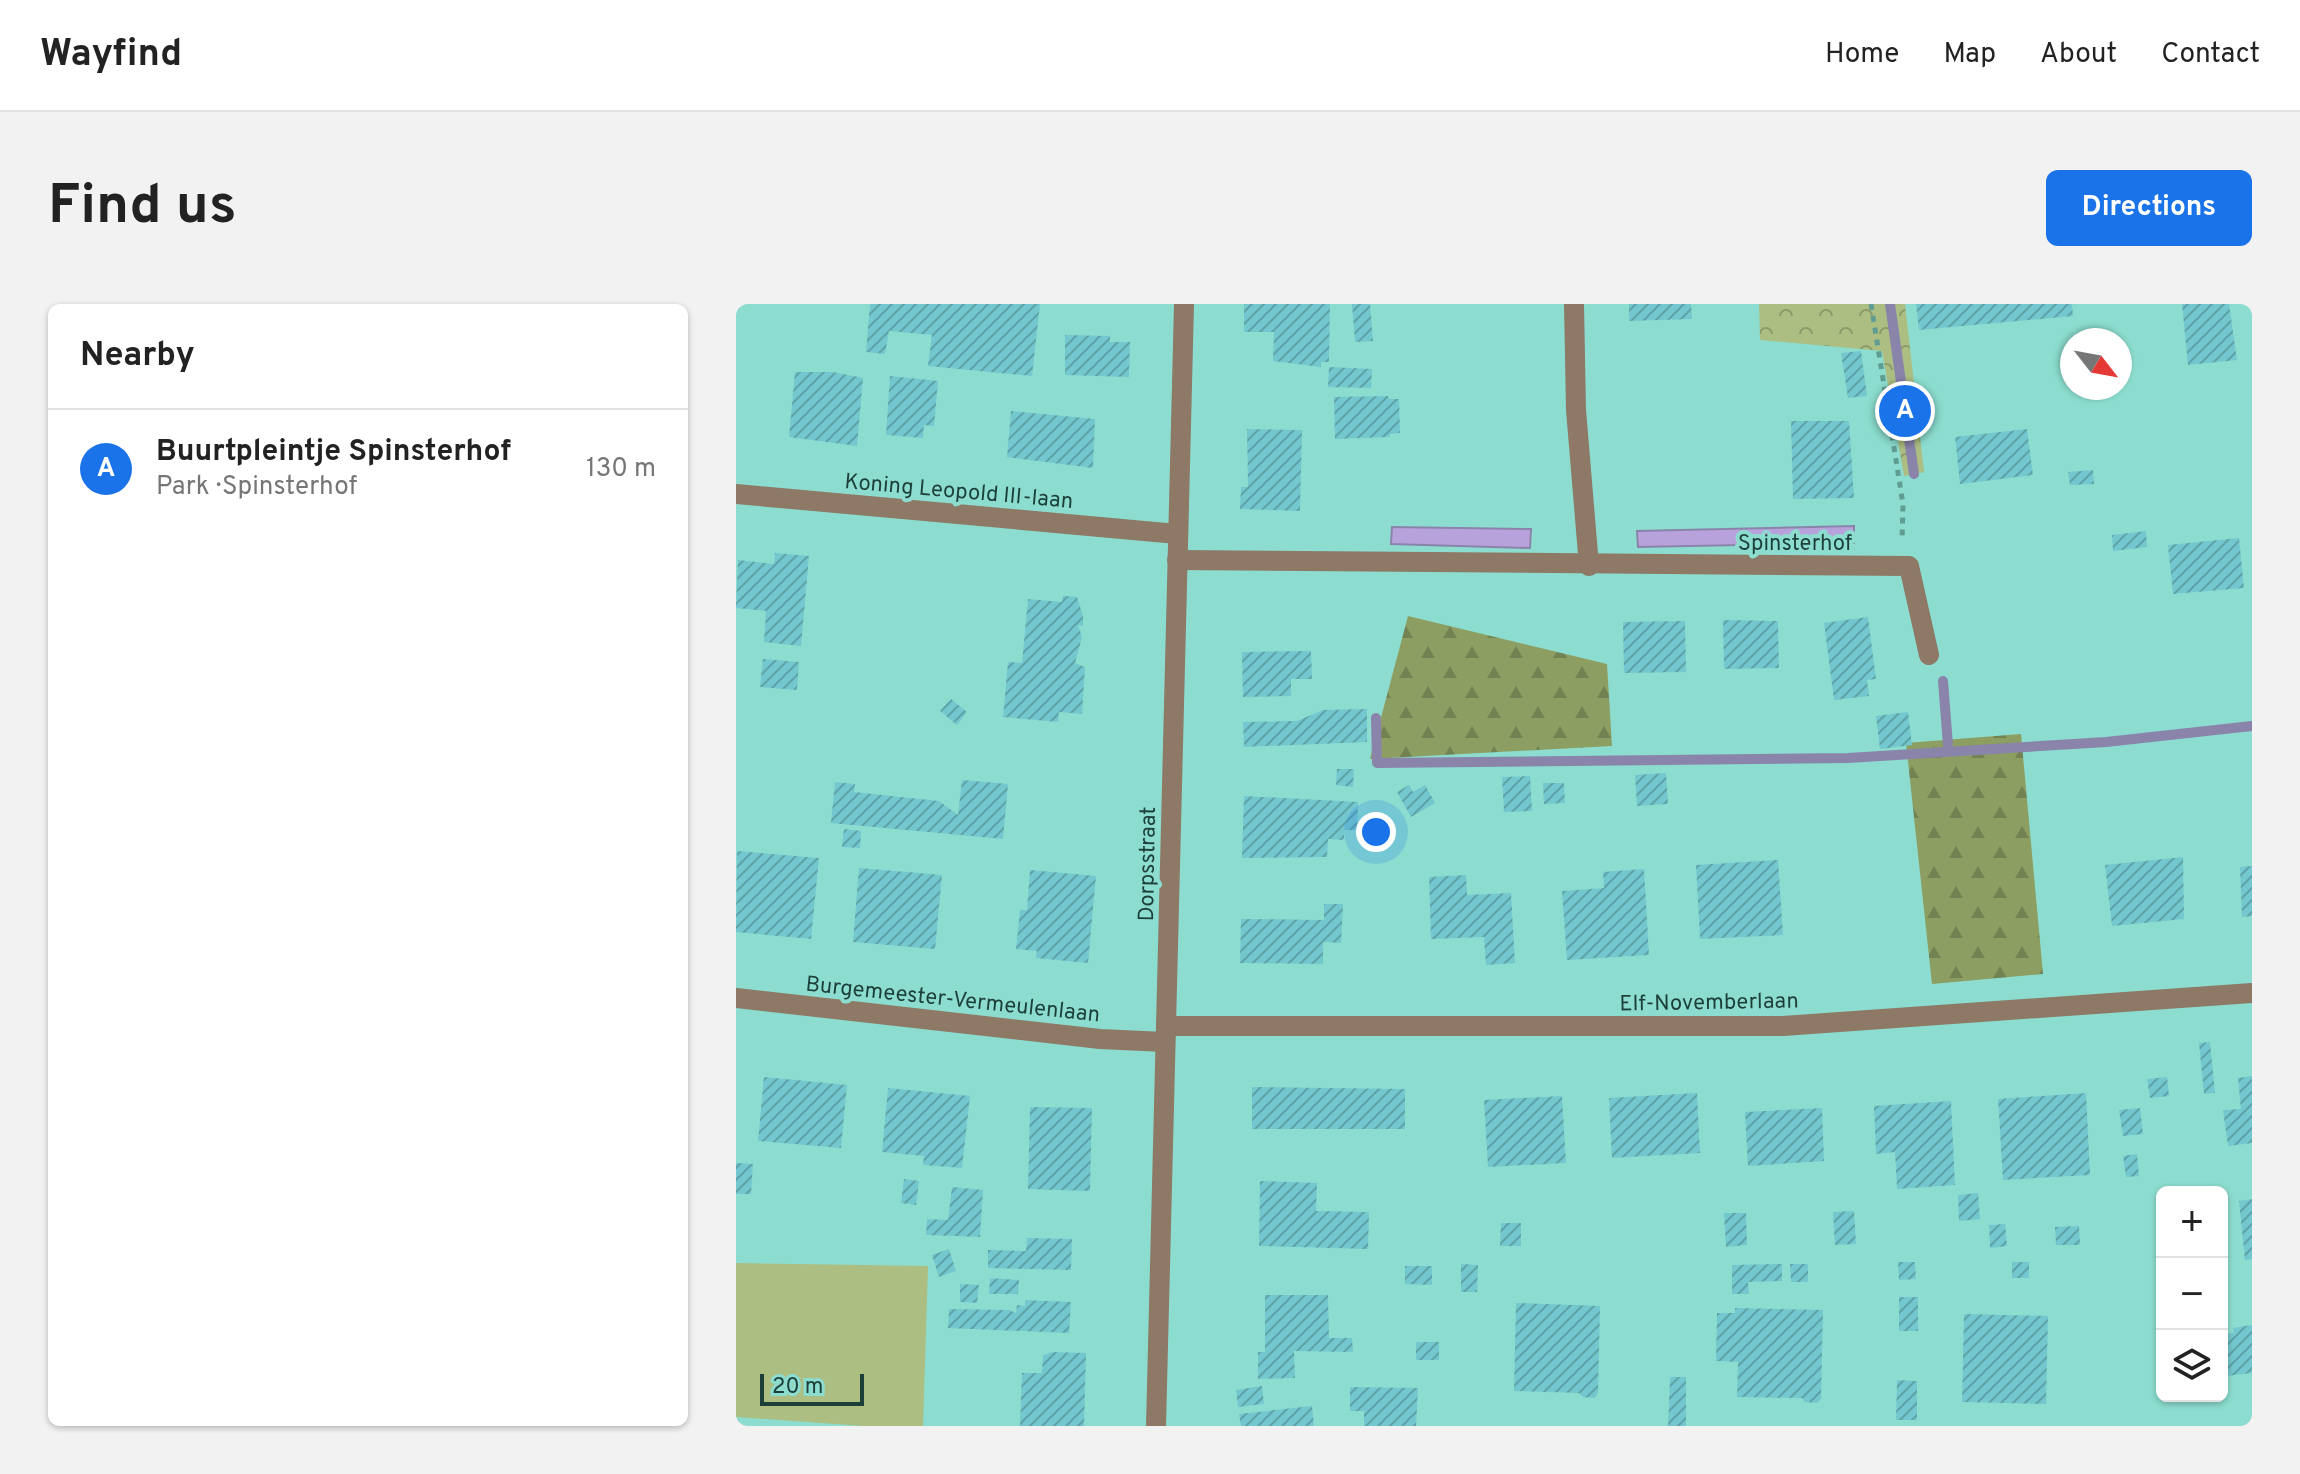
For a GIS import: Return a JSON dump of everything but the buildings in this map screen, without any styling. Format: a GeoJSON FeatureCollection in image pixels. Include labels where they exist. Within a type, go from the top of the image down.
{"type":"FeatureCollection","features":[{"type":"Feature","properties":{"kind":"street","name":"Dorpsstraat"},"geometry":{"type":"LineString","coordinates":[[1156,1426],[1184,304]]}},
{"type":"Feature","properties":{"kind":"street"},"geometry":{"type":"LineString","coordinates":[[1574,304],[1576,410],[1589,566]]}},
{"type":"Feature","properties":{"kind":"street","name":"Koning Leopold III-laan"},"geometry":{"type":"LineString","coordinates":[[736,494],[1177,534]]}},
{"type":"Feature","properties":{"kind":"street","name":"Spinsterhof"},"geometry":{"type":"LineString","coordinates":[[1177,560],[1589,566],[1902,566]]}},
{"type":"Feature","properties":{"kind":"street"},"geometry":{"type":"LineString","coordinates":[[1902,566],[1909,566],[1929,655]]}},
{"type":"Feature","properties":{"kind":"street","name":"Elf-Novemberlaan"},"geometry":{"type":"LineString","coordinates":[[1165,1034],[1783,1026],[2252,993]]}},
{"type":"Feature","properties":{"kind":"street","name":"Burgemeester-Vermeulenlaan"},"geometry":{"type":"LineString","coordinates":[[736,998],[1100,1039],[1165,1034]]}},
{"type":"Feature","properties":{"kind":"path"},"geometry":{"type":"LineString","coordinates":[[1871,304],[1903,504],[1902,566]]}},
{"type":"Feature","properties":{"kind":"green space"},"geometry":{"type":"Polygon","coordinates":[[[1759,304],[1905,304],[1924,472],[1904,476],[1882,351],[1760,340],[1759,304]]]}},
{"type":"Feature","properties":{"kind":"green space"},"geometry":{"type":"Polygon","coordinates":[[[1408,616],[1607,664],[1612,746],[1370,759],[1408,616]]]}},
{"type":"Feature","properties":{"kind":"green space"},"geometry":{"type":"Polygon","coordinates":[[[2021,734],[2043,974],[1932,984],[1906,743],[2021,734]]]}},
{"type":"Feature","properties":{"kind":"green space"},"geometry":{"type":"Polygon","coordinates":[[[736,1263],[928,1266],[923,1426],[863,1426],[736,1417],[736,1263]]]}},
{"type":"Feature","properties":{"kind":"shaded area"},"geometry":{"type":"Polygon","coordinates":[[[1854,526],[1854,543],[1638,547],[1637,531],[1854,526]]]}},
{"type":"Feature","properties":{"kind":"shaded area"},"geometry":{"type":"Polygon","coordinates":[[[1392,527],[1531,529],[1530,548],[1391,544],[1392,527]]]}},
{"type":"Feature","properties":{"kind":"waterway"},"geometry":{"type":"LineString","coordinates":[[1890,304],[1914,474]]}},
{"type":"Feature","properties":{"kind":"waterway"},"geometry":{"type":"LineString","coordinates":[[1943,681],[1948,745]]}},
{"type":"Feature","properties":{"kind":"waterway"},"geometry":{"type":"LineString","coordinates":[[1376,718],[1377,763],[1848,758],[2106,742],[2252,726]]}},
{"type":"Feature","properties":{"kind":"place","name":"Buurtpleintje Spinsterhof"},"geometry":{"type":"Point","coordinates":[1905,411]}}]}
